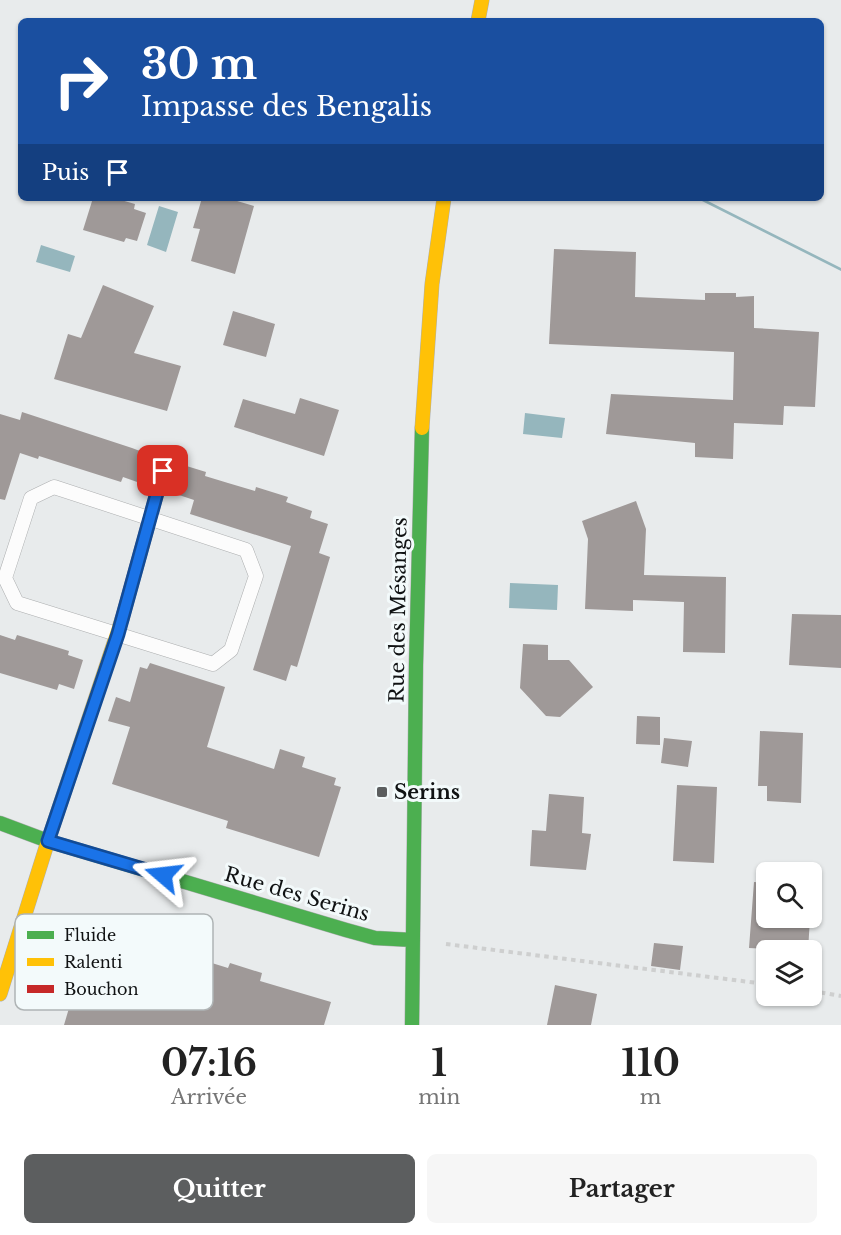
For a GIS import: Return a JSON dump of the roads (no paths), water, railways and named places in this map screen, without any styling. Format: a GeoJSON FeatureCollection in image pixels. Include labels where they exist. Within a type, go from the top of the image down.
{"type":"FeatureCollection","features":[{"type":"Feature","properties":{"kind":"street"},"geometry":{"type":"LineString","coordinates":[[479,18],[482,0]]}},
{"type":"Feature","properties":{"kind":"street","name":"Rue des Mésanges"},"geometry":{"type":"LineString","coordinates":[[412,1025],[421,461],[429,308],[443,201]]}},
{"type":"Feature","properties":{"kind":"street"},"geometry":{"type":"LineString","coordinates":[[25,914],[118,634],[163,471]]}},
{"type":"Feature","properties":{"kind":"street","name":"Rue des Serins"},"geometry":{"type":"LineString","coordinates":[[0,823],[48,841],[375,938],[413,940]]}},
{"type":"Feature","properties":{"kind":"street"},"geometry":{"type":"LineString","coordinates":[[0,994],[15,946]]}},
{"type":"Feature","properties":{"kind":"lane"},"geometry":{"type":"LineString","coordinates":[[54,487],[150,518],[246,550],[256,576],[231,650],[213,664],[17,603],[5,578],[31,498],[54,487]]}},
{"type":"Feature","properties":{"kind":"water"},"geometry":{"type":"Polygon","coordinates":[[[702,201],[708,201],[841,268],[841,271],[702,201]]]}},
{"type":"Feature","properties":{"kind":"water"},"geometry":{"type":"Polygon","coordinates":[[[159,206],[178,212],[166,252],[147,245],[159,206]]]}},
{"type":"Feature","properties":{"kind":"water"},"geometry":{"type":"Polygon","coordinates":[[[41,245],[75,256],[70,272],[36,262],[41,245]]]}},
{"type":"Feature","properties":{"kind":"water"},"geometry":{"type":"Polygon","coordinates":[[[525,413],[565,418],[562,438],[523,434],[525,413]]]}},
{"type":"Feature","properties":{"kind":"water"},"geometry":{"type":"Polygon","coordinates":[[[510,583],[558,585],[557,610],[509,608],[510,583]]]}},
{"type":"Feature","properties":{"kind":"place","name":"Serins"},"geometry":{"type":"Point","coordinates":[382,792]}}]}
